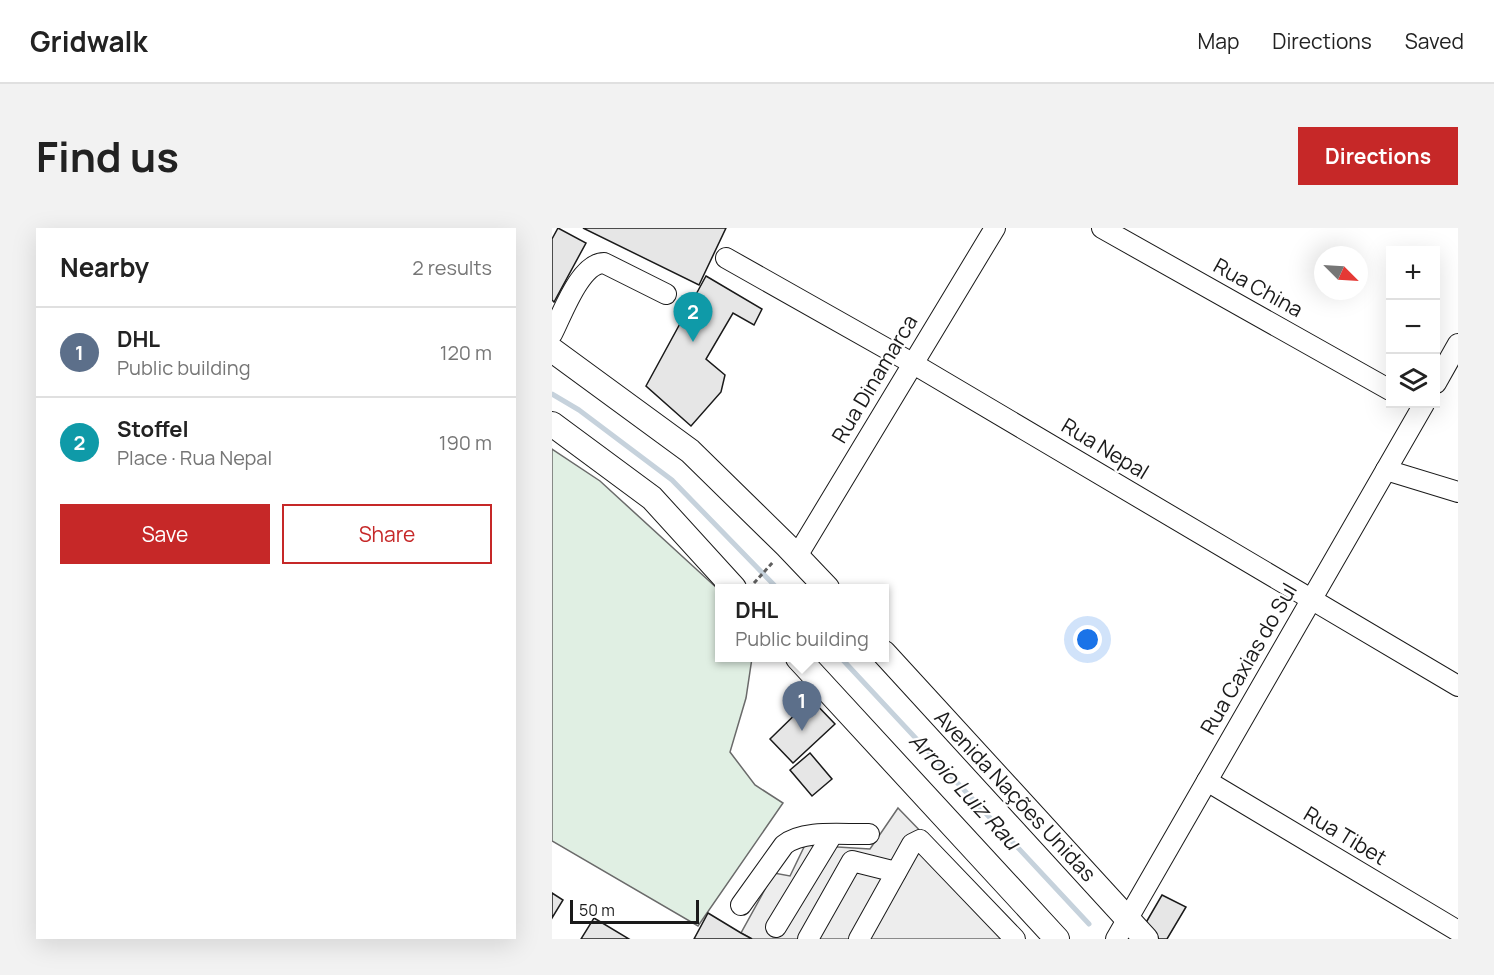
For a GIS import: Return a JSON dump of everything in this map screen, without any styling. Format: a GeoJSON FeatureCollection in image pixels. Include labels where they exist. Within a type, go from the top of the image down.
{"type":"FeatureCollection","features":[{"type":"Feature","properties":{"kind":"main road"},"geometry":{"type":"LineString","coordinates":[[552,350],[690,451],[786,558],[821,584]]}},
{"type":"Feature","properties":{"kind":"main road"},"geometry":{"type":"LineString","coordinates":[[552,424],[652,498],[731,584]]}},
{"type":"Feature","properties":{"kind":"main road","name":"Avenida Nações Unidas"},"geometry":{"type":"LineString","coordinates":[[889,658],[1122,929],[1146,939]]}},
{"type":"Feature","properties":{"kind":"main road"},"geometry":{"type":"LineString","coordinates":[[803,662],[1057,939]]}},
{"type":"Feature","properties":{"kind":"street","name":"Rua Dinamarca"},"geometry":{"type":"LineString","coordinates":[[786,558],[912,363],[995,228]]}},
{"type":"Feature","properties":{"kind":"street","name":"Rua China"},"geometry":{"type":"LineString","coordinates":[[1102,228],[1386,388]]}},
{"type":"Feature","properties":{"kind":"street","name":"Rua Nepal"},"geometry":{"type":"LineString","coordinates":[[726,258],[912,363],[1458,686]]}},
{"type":"Feature","properties":{"kind":"street"},"geometry":{"type":"LineString","coordinates":[[552,334],[584,273],[594,265],[604,263],[666,294]]}},
{"type":"Feature","properties":{"kind":"street"},"geometry":{"type":"LineString","coordinates":[[1440,376],[1458,344]]}},
{"type":"Feature","properties":{"kind":"street","name":"Rua Caxias do Sul"},"geometry":{"type":"LineString","coordinates":[[1122,929],[1386,470],[1418,408]]}},
{"type":"Feature","properties":{"kind":"street"},"geometry":{"type":"LineString","coordinates":[[1386,470],[1458,492]]}},
{"type":"Feature","properties":{"kind":"street","name":"Rua Tibet"},"geometry":{"type":"LineString","coordinates":[[1207,781],[1458,931]]}},
{"type":"Feature","properties":{"kind":"street"},"geometry":{"type":"LineString","coordinates":[[741,905],[784,845],[791,839],[869,834]]}},
{"type":"Feature","properties":{"kind":"street"},"geometry":{"type":"LineString","coordinates":[[776,927],[832,835]]}},
{"type":"Feature","properties":{"kind":"street"},"geometry":{"type":"LineString","coordinates":[[858,939],[912,844],[922,841],[1015,939]]}},
{"type":"Feature","properties":{"kind":"street"},"geometry":{"type":"LineString","coordinates":[[808,939],[852,861],[896,872]]}},
{"type":"Feature","properties":{"kind":"path"},"geometry":{"type":"LineString","coordinates":[[754,584],[786,558]]}},
{"type":"Feature","properties":{"kind":"green space"},"geometry":{"type":"Polygon","coordinates":[[[552,449],[600,481],[715,586],[715,662],[751,662],[746,698],[730,752],[755,785],[783,803],[698,926],[552,841],[552,449]]]}},
{"type":"Feature","properties":{"kind":"shaded area"},"geometry":{"type":"Polygon","coordinates":[[[898,808],[1025,939],[752,939],[741,933],[774,873],[790,876],[805,845],[870,849],[898,808]]]}},
{"type":"Feature","properties":{"kind":"building"},"geometry":{"type":"Polygon","coordinates":[[[558,228],[586,243],[554,302],[552,300],[552,239],[558,228]]]}},
{"type":"Feature","properties":{"kind":"building"},"geometry":{"type":"Polygon","coordinates":[[[583,228],[726,228],[699,285],[583,228]]]}},
{"type":"Feature","properties":{"kind":"building"},"geometry":{"type":"Polygon","coordinates":[[[706,276],[762,309],[754,325],[733,313],[706,359],[725,375],[721,392],[691,426],[646,386],[706,276]]]}},
{"type":"Feature","properties":{"kind":"building"},"geometry":{"type":"Polygon","coordinates":[[[811,699],[835,724],[793,763],[770,739],[811,699]]]}},
{"type":"Feature","properties":{"kind":"building"},"geometry":{"type":"Polygon","coordinates":[[[810,753],[832,779],[812,796],[790,770],[810,753]]]}},
{"type":"Feature","properties":{"kind":"building"},"geometry":{"type":"Polygon","coordinates":[[[552,893],[563,900],[552,918],[552,893]]]}},
{"type":"Feature","properties":{"kind":"building"},"geometry":{"type":"Polygon","coordinates":[[[1162,895],[1186,907],[1167,939],[1157,939],[1144,926],[1162,895]]]}},
{"type":"Feature","properties":{"kind":"building"},"geometry":{"type":"Polygon","coordinates":[[[708,913],[741,933],[752,939],[694,939],[708,913]]]}},
{"type":"Feature","properties":{"kind":"building"},"geometry":{"type":"Polygon","coordinates":[[[594,918],[629,939],[581,939],[594,918]]]}},
{"type":"Feature","properties":{"kind":"waterway","name":"Arroio Luiz Rau"},"geometry":{"type":"LineString","coordinates":[[552,394],[579,410],[672,480],[773,584]]}},
{"type":"Feature","properties":{"kind":"waterway","name":"Arroio Luiz Rau"},"geometry":{"type":"LineString","coordinates":[[845,662],[1089,924]]}},
{"type":"Feature","properties":{"kind":"place","name":"Stoffel"},"geometry":{"type":"Point","coordinates":[693,342]}},
{"type":"Feature","properties":{"kind":"place","name":"DHL"},"geometry":{"type":"Point","coordinates":[802,731]}}]}
